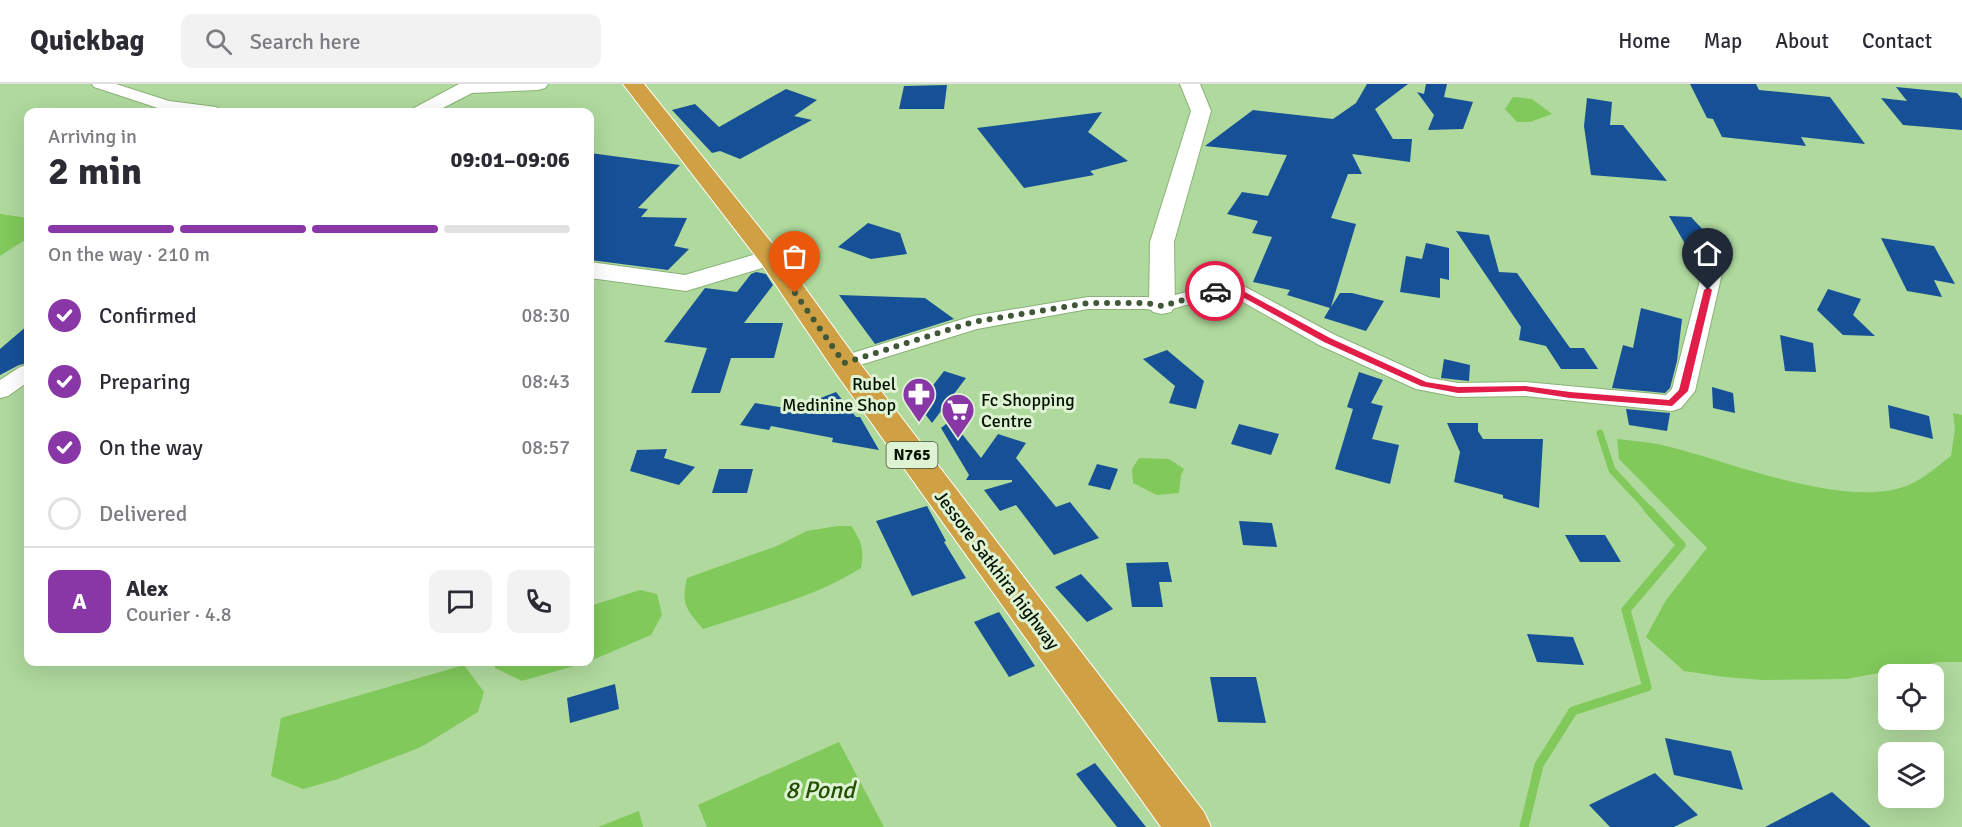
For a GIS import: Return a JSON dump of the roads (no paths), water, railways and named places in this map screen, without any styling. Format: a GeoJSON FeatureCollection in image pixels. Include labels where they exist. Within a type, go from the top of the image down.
{"type":"FeatureCollection","features":[{"type":"Feature","properties":{"kind":"highway","name":"Jessore Satkhira highway"},"geometry":{"type":"LineString","coordinates":[[633,84],[770,258],[844,363],[1188,827]]}},
{"type":"Feature","properties":{"kind":"street"},"geometry":{"type":"LineString","coordinates":[[100,84],[166,106],[183,108]]}},
{"type":"Feature","properties":{"kind":"street"},"geometry":{"type":"LineString","coordinates":[[429,108],[468,87],[538,84]]}},
{"type":"Feature","properties":{"kind":"street"},"geometry":{"type":"LineString","coordinates":[[1162,306],[1162,242],[1202,111],[1190,84]]}},
{"type":"Feature","properties":{"kind":"street"},"geometry":{"type":"LineString","coordinates":[[594,271],[686,283],[770,258]]}},
{"type":"Feature","properties":{"kind":"street"},"geometry":{"type":"LineString","coordinates":[[844,363],[973,322],[1088,303],[1146,303],[1162,306],[1229,286],[1327,340],[1424,384],[1458,390],[1525,388],[1570,395],[1672,403],[1683,391],[1713,269]]}},
{"type":"Feature","properties":{"kind":"street"},"geometry":{"type":"LineString","coordinates":[[0,391],[24,375]]}},
{"type":"Feature","properties":{"kind":"water"},"geometry":{"type":"Polygon","coordinates":[[[1513,97],[1532,99],[1552,114],[1530,122],[1517,122],[1505,109],[1513,97]]]}},
{"type":"Feature","properties":{"kind":"water"},"geometry":{"type":"Polygon","coordinates":[[[0,214],[24,217],[24,241],[0,256],[0,214]]]}},
{"type":"Feature","properties":{"kind":"water"},"geometry":{"type":"Polygon","coordinates":[[[1953,413],[1962,415],[1962,662],[1878,664],[1878,673],[1846,679],[1763,680],[1725,677],[1684,671],[1646,637],[1666,600],[1707,548],[1619,459],[1617,439],[1662,445],[1786,480],[1820,488],[1853,492],[1883,491],[1915,482],[1951,456],[1955,429],[1953,413]]]}},
{"type":"Feature","properties":{"kind":"water"},"geometry":{"type":"Polygon","coordinates":[[[1139,458],[1169,459],[1184,469],[1179,493],[1157,495],[1133,483],[1132,469],[1139,458]]]}},
{"type":"Feature","properties":{"kind":"water"},"geometry":{"type":"Polygon","coordinates":[[[851,526],[858,536],[862,551],[861,568],[824,588],[703,629],[686,606],[687,578],[777,546],[807,531],[851,526]]]}},
{"type":"Feature","properties":{"kind":"water"},"geometry":{"type":"Polygon","coordinates":[[[640,590],[657,594],[662,615],[651,635],[594,659],[594,605],[640,590]]]}},
{"type":"Feature","properties":{"kind":"water"},"geometry":{"type":"Polygon","coordinates":[[[461,666],[465,666],[484,692],[478,712],[421,747],[338,779],[303,789],[271,776],[281,718],[461,666]]]}},
{"type":"Feature","properties":{"kind":"water"},"geometry":{"type":"Polygon","coordinates":[[[495,666],[574,666],[522,681],[495,666]]]}},
{"type":"Feature","properties":{"kind":"water","name":"8 Pond"},"geometry":{"type":"Polygon","coordinates":[[[839,742],[884,827],[707,827],[698,805],[839,742]]]}},
{"type":"Feature","properties":{"kind":"water"},"geometry":{"type":"Polygon","coordinates":[[[639,811],[643,827],[598,827],[639,811]]]}},
{"type":"Feature","properties":{"kind":"waterway"},"geometry":{"type":"LineString","coordinates":[[1600,433],[1612,470],[1650,511]]}},
{"type":"Feature","properties":{"kind":"waterway"},"geometry":{"type":"LineString","coordinates":[[1524,827],[1539,765],[1573,711],[1647,687],[1626,610],[1681,545],[1648,509]]}},
{"type":"Feature","properties":{"kind":"place","name":"Rubel Medinine Shop"},"geometry":{"type":"Point","coordinates":[919,423]}},
{"type":"Feature","properties":{"kind":"place","name":"Fc Shopping Centre"},"geometry":{"type":"Point","coordinates":[958,439]}}]}
